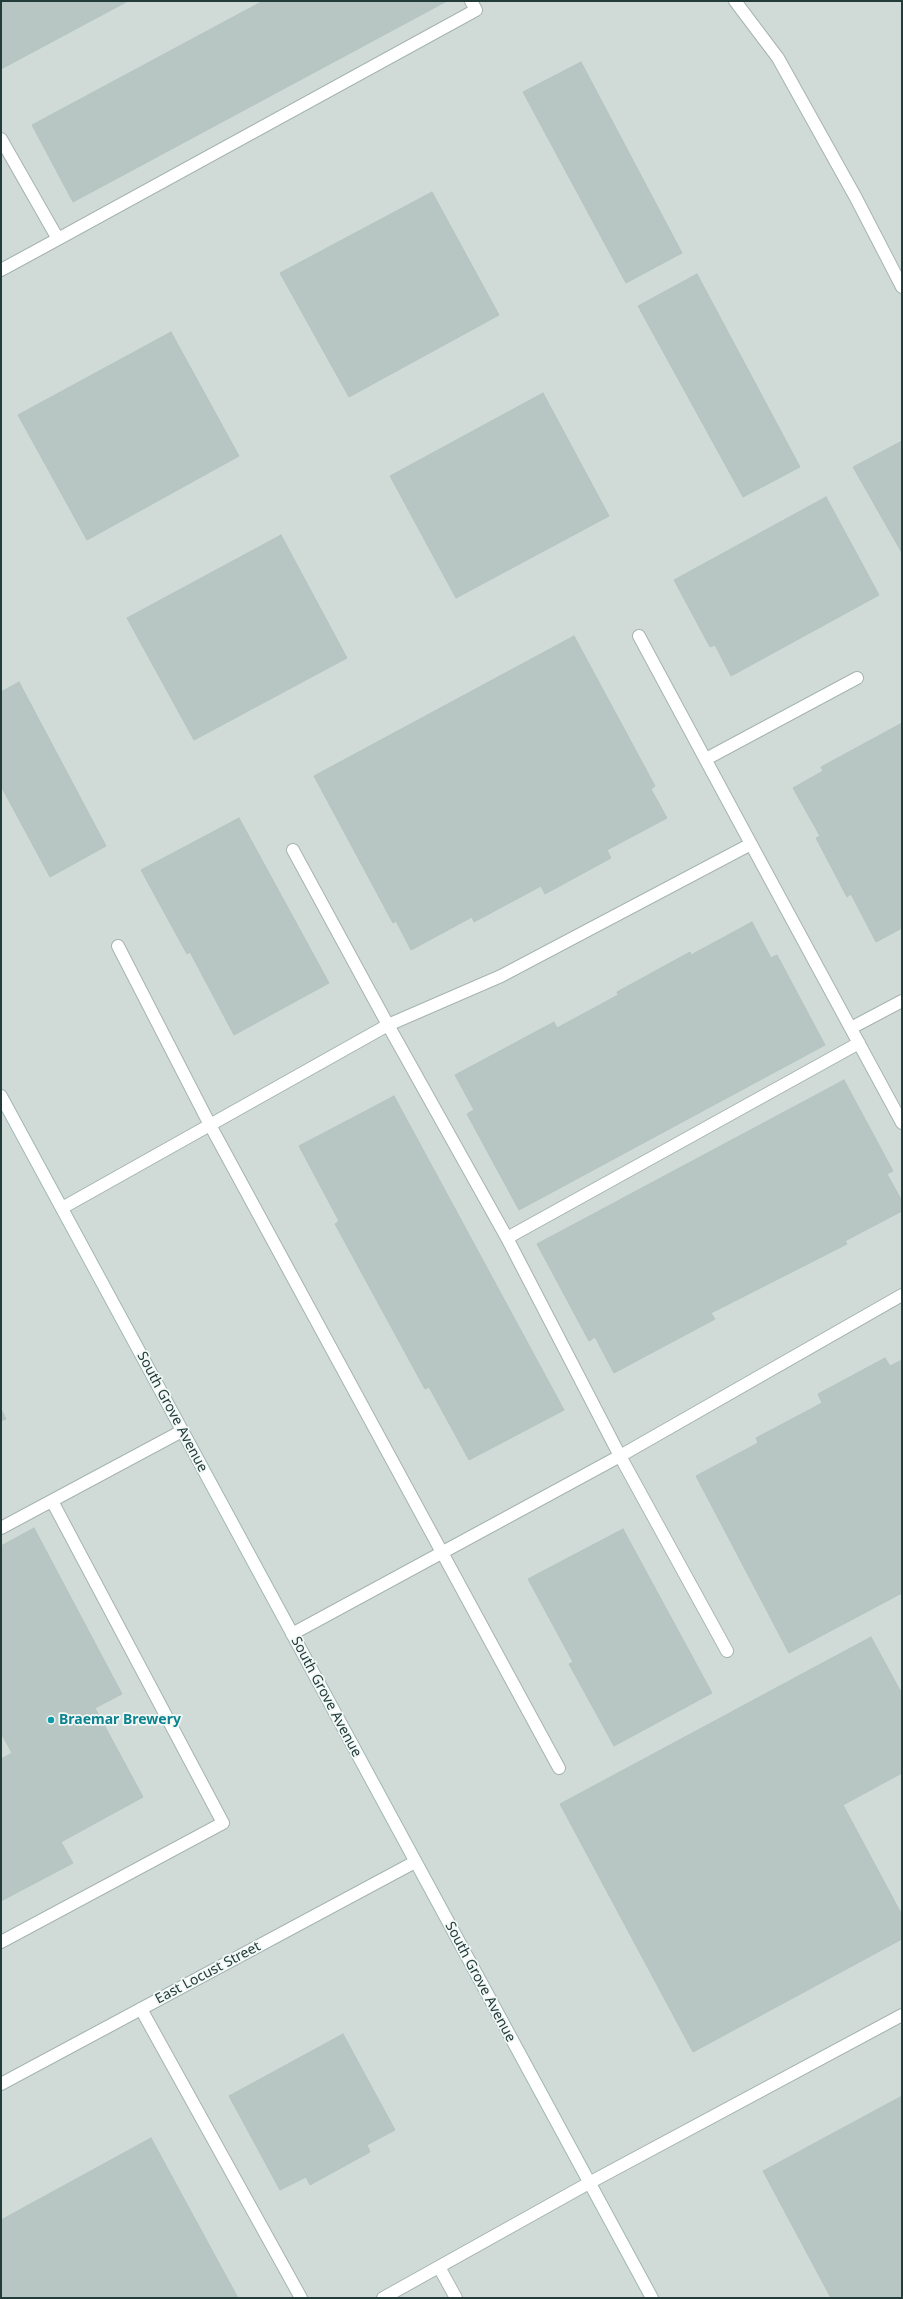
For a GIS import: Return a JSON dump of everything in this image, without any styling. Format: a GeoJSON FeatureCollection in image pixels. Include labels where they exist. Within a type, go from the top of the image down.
{"type":"FeatureCollection","features":[{"type":"Feature","properties":{"kind":"main road"},"geometry":{"type":"LineString","coordinates":[[1,270],[476,10],[471,1]]}},
{"type":"Feature","properties":{"kind":"main road"},"geometry":{"type":"LineString","coordinates":[[735,1],[778,58],[856,198],[902,287]]}},
{"type":"Feature","properties":{"kind":"main road"},"geometry":{"type":"LineString","coordinates":[[1,139],[58,239]]}},
{"type":"Feature","properties":{"kind":"main road"},"geometry":{"type":"LineString","coordinates":[[639,636],[902,1123]]}},
{"type":"Feature","properties":{"kind":"main road"},"geometry":{"type":"LineString","coordinates":[[706,759],[857,678]]}},
{"type":"Feature","properties":{"kind":"main road"},"geometry":{"type":"LineString","coordinates":[[62,1208],[388,1025],[501,976],[751,844]]}},
{"type":"Feature","properties":{"kind":"main road"},"geometry":{"type":"LineString","coordinates":[[292,850],[507,1238],[620,1456],[727,1651]]}},
{"type":"Feature","properties":{"kind":"main road"},"geometry":{"type":"LineString","coordinates":[[118,946],[210,1126],[441,1554],[559,1768]]}},
{"type":"Feature","properties":{"kind":"main road"},"geometry":{"type":"LineString","coordinates":[[850,1028],[902,1001]]}},
{"type":"Feature","properties":{"kind":"main road"},"geometry":{"type":"LineString","coordinates":[[507,1238],[859,1043]]}},
{"type":"Feature","properties":{"kind":"main road","name":"South Grove Avenue"},"geometry":{"type":"LineString","coordinates":[[1,1096],[652,2298]]}},
{"type":"Feature","properties":{"kind":"main road"},"geometry":{"type":"LineString","coordinates":[[292,1634],[620,1456],[902,1295]]}},
{"type":"Feature","properties":{"kind":"main road"},"geometry":{"type":"LineString","coordinates":[[1,1528],[182,1431]]}},
{"type":"Feature","properties":{"kind":"main road"},"geometry":{"type":"LineString","coordinates":[[1,1942],[223,1823],[52,1502]]}},
{"type":"Feature","properties":{"kind":"main road","name":"East Locust Street"},"geometry":{"type":"LineString","coordinates":[[1,2084],[416,1862]]}},
{"type":"Feature","properties":{"kind":"main road"},"geometry":{"type":"LineString","coordinates":[[141,2009],[301,2298]]}},
{"type":"Feature","properties":{"kind":"main road"},"geometry":{"type":"LineString","coordinates":[[383,2298],[589,2183],[902,2016]]}},
{"type":"Feature","properties":{"kind":"main road"},"geometry":{"type":"LineString","coordinates":[[438,2267],[456,2298]]}},
{"type":"Feature","properties":{"kind":"shaded area"},"geometry":{"type":"Polygon","coordinates":[[[1,1],[902,1],[902,2298],[1,2298],[1,1]]]}},
{"type":"Feature","properties":{"kind":"building"},"geometry":{"type":"Polygon","coordinates":[[[1,1],[128,1],[1,69],[1,1]]]}},
{"type":"Feature","properties":{"kind":"building"},"geometry":{"type":"Polygon","coordinates":[[[263,1],[447,1],[73,202],[32,125],[263,1]]]}},
{"type":"Feature","properties":{"kind":"building"},"geometry":{"type":"Polygon","coordinates":[[[581,62],[682,253],[626,283],[523,92],[581,62]]]}},
{"type":"Feature","properties":{"kind":"building"},"geometry":{"type":"Polygon","coordinates":[[[432,192],[499,315],[349,397],[280,273],[432,192]]]}},
{"type":"Feature","properties":{"kind":"building"},"geometry":{"type":"Polygon","coordinates":[[[697,274],[800,467],[743,497],[638,306],[697,274]]]}},
{"type":"Feature","properties":{"kind":"building"},"geometry":{"type":"Polygon","coordinates":[[[171,332],[239,456],[87,540],[18,415],[171,332]]]}},
{"type":"Feature","properties":{"kind":"building"},"geometry":{"type":"Polygon","coordinates":[[[543,393],[609,516],[456,598],[390,476],[543,393]]]}},
{"type":"Feature","properties":{"kind":"building"},"geometry":{"type":"Polygon","coordinates":[[[902,441],[902,553],[853,467],[902,441]]]}},
{"type":"Feature","properties":{"kind":"building"},"geometry":{"type":"Polygon","coordinates":[[[826,497],[879,595],[731,676],[715,645],[710,647],[674,580],[826,497]]]}},
{"type":"Feature","properties":{"kind":"building"},"geometry":{"type":"Polygon","coordinates":[[[281,535],[347,658],[194,740],[127,618],[281,535]]]}},
{"type":"Feature","properties":{"kind":"building"},"geometry":{"type":"Polygon","coordinates":[[[574,636],[655,786],[651,789],[667,818],[607,850],[611,858],[545,894],[541,886],[474,922],[472,917],[411,950],[396,921],[393,923],[314,776],[574,636]]]}},
{"type":"Feature","properties":{"kind":"building"},"geometry":{"type":"Polygon","coordinates":[[[19,682],[106,846],[50,877],[1,786],[1,692],[19,682]]]}},
{"type":"Feature","properties":{"kind":"building"},"geometry":{"type":"Polygon","coordinates":[[[902,723],[902,928],[876,942],[851,894],[847,897],[816,838],[820,836],[793,788],[823,771],[821,767],[902,723]]]}},
{"type":"Feature","properties":{"kind":"building"},"geometry":{"type":"Polygon","coordinates":[[[239,818],[329,983],[234,1035],[190,952],[187,954],[141,870],[239,818]]]}},
{"type":"Feature","properties":{"kind":"building"},"geometry":{"type":"Polygon","coordinates":[[[752,922],[771,958],[777,955],[825,1045],[519,1210],[467,1114],[474,1110],[455,1075],[554,1022],[557,1028],[618,995],[617,992],[690,952],[691,955],[752,922]]]}},
{"type":"Feature","properties":{"kind":"building"},"geometry":{"type":"Polygon","coordinates":[[[844,1080],[893,1171],[887,1174],[902,1201],[902,1211],[845,1241],[847,1244],[711,1313],[715,1319],[614,1373],[595,1337],[589,1341],[537,1244],[844,1080]]]}},
{"type":"Feature","properties":{"kind":"building"},"geometry":{"type":"Polygon","coordinates":[[[394,1096],[564,1410],[469,1460],[429,1387],[425,1389],[335,1224],[339,1221],[299,1146],[394,1096]]]}},
{"type":"Feature","properties":{"kind":"building"},"geometry":{"type":"Polygon","coordinates":[[[885,1358],[890,1366],[902,1360],[902,1593],[789,1653],[696,1476],[758,1443],[756,1438],[822,1403],[818,1394],[885,1358]]]}},
{"type":"Feature","properties":{"kind":"building"},"geometry":{"type":"Polygon","coordinates":[[[1,1409],[6,1419],[1,1421],[1,1409]]]}},
{"type":"Feature","properties":{"kind":"building","name":"Braemar Brewery"},"geometry":{"type":"Polygon","coordinates":[[[34,1528],[122,1694],[95,1708],[143,1797],[61,1842],[73,1863],[1,1901],[1,1759],[12,1753],[1,1733],[1,1546],[34,1528]]]}},
{"type":"Feature","properties":{"kind":"building"},"geometry":{"type":"Polygon","coordinates":[[[623,1529],[712,1693],[614,1746],[569,1664],[573,1662],[528,1579],[623,1529]]]}},
{"type":"Feature","properties":{"kind":"building"},"geometry":{"type":"Polygon","coordinates":[[[871,1637],[902,1694],[902,1773],[843,1805],[902,1915],[902,1939],[693,2052],[560,1804],[871,1637]]]}},
{"type":"Feature","properties":{"kind":"building"},"geometry":{"type":"Polygon","coordinates":[[[343,2034],[395,2130],[367,2145],[370,2152],[310,2185],[306,2177],[280,2190],[229,2096],[343,2034]]]}},
{"type":"Feature","properties":{"kind":"building"},"geometry":{"type":"Polygon","coordinates":[[[902,2096],[902,2298],[831,2298],[763,2171],[902,2096]]]}},
{"type":"Feature","properties":{"kind":"building"},"geometry":{"type":"Polygon","coordinates":[[[151,2138],[238,2298],[1,2298],[1,2220],[151,2138]]]}},
{"type":"Feature","properties":{"kind":"place","name":"Braemar Brewery"},"geometry":{"type":"Point","coordinates":[51,1720]}}]}
